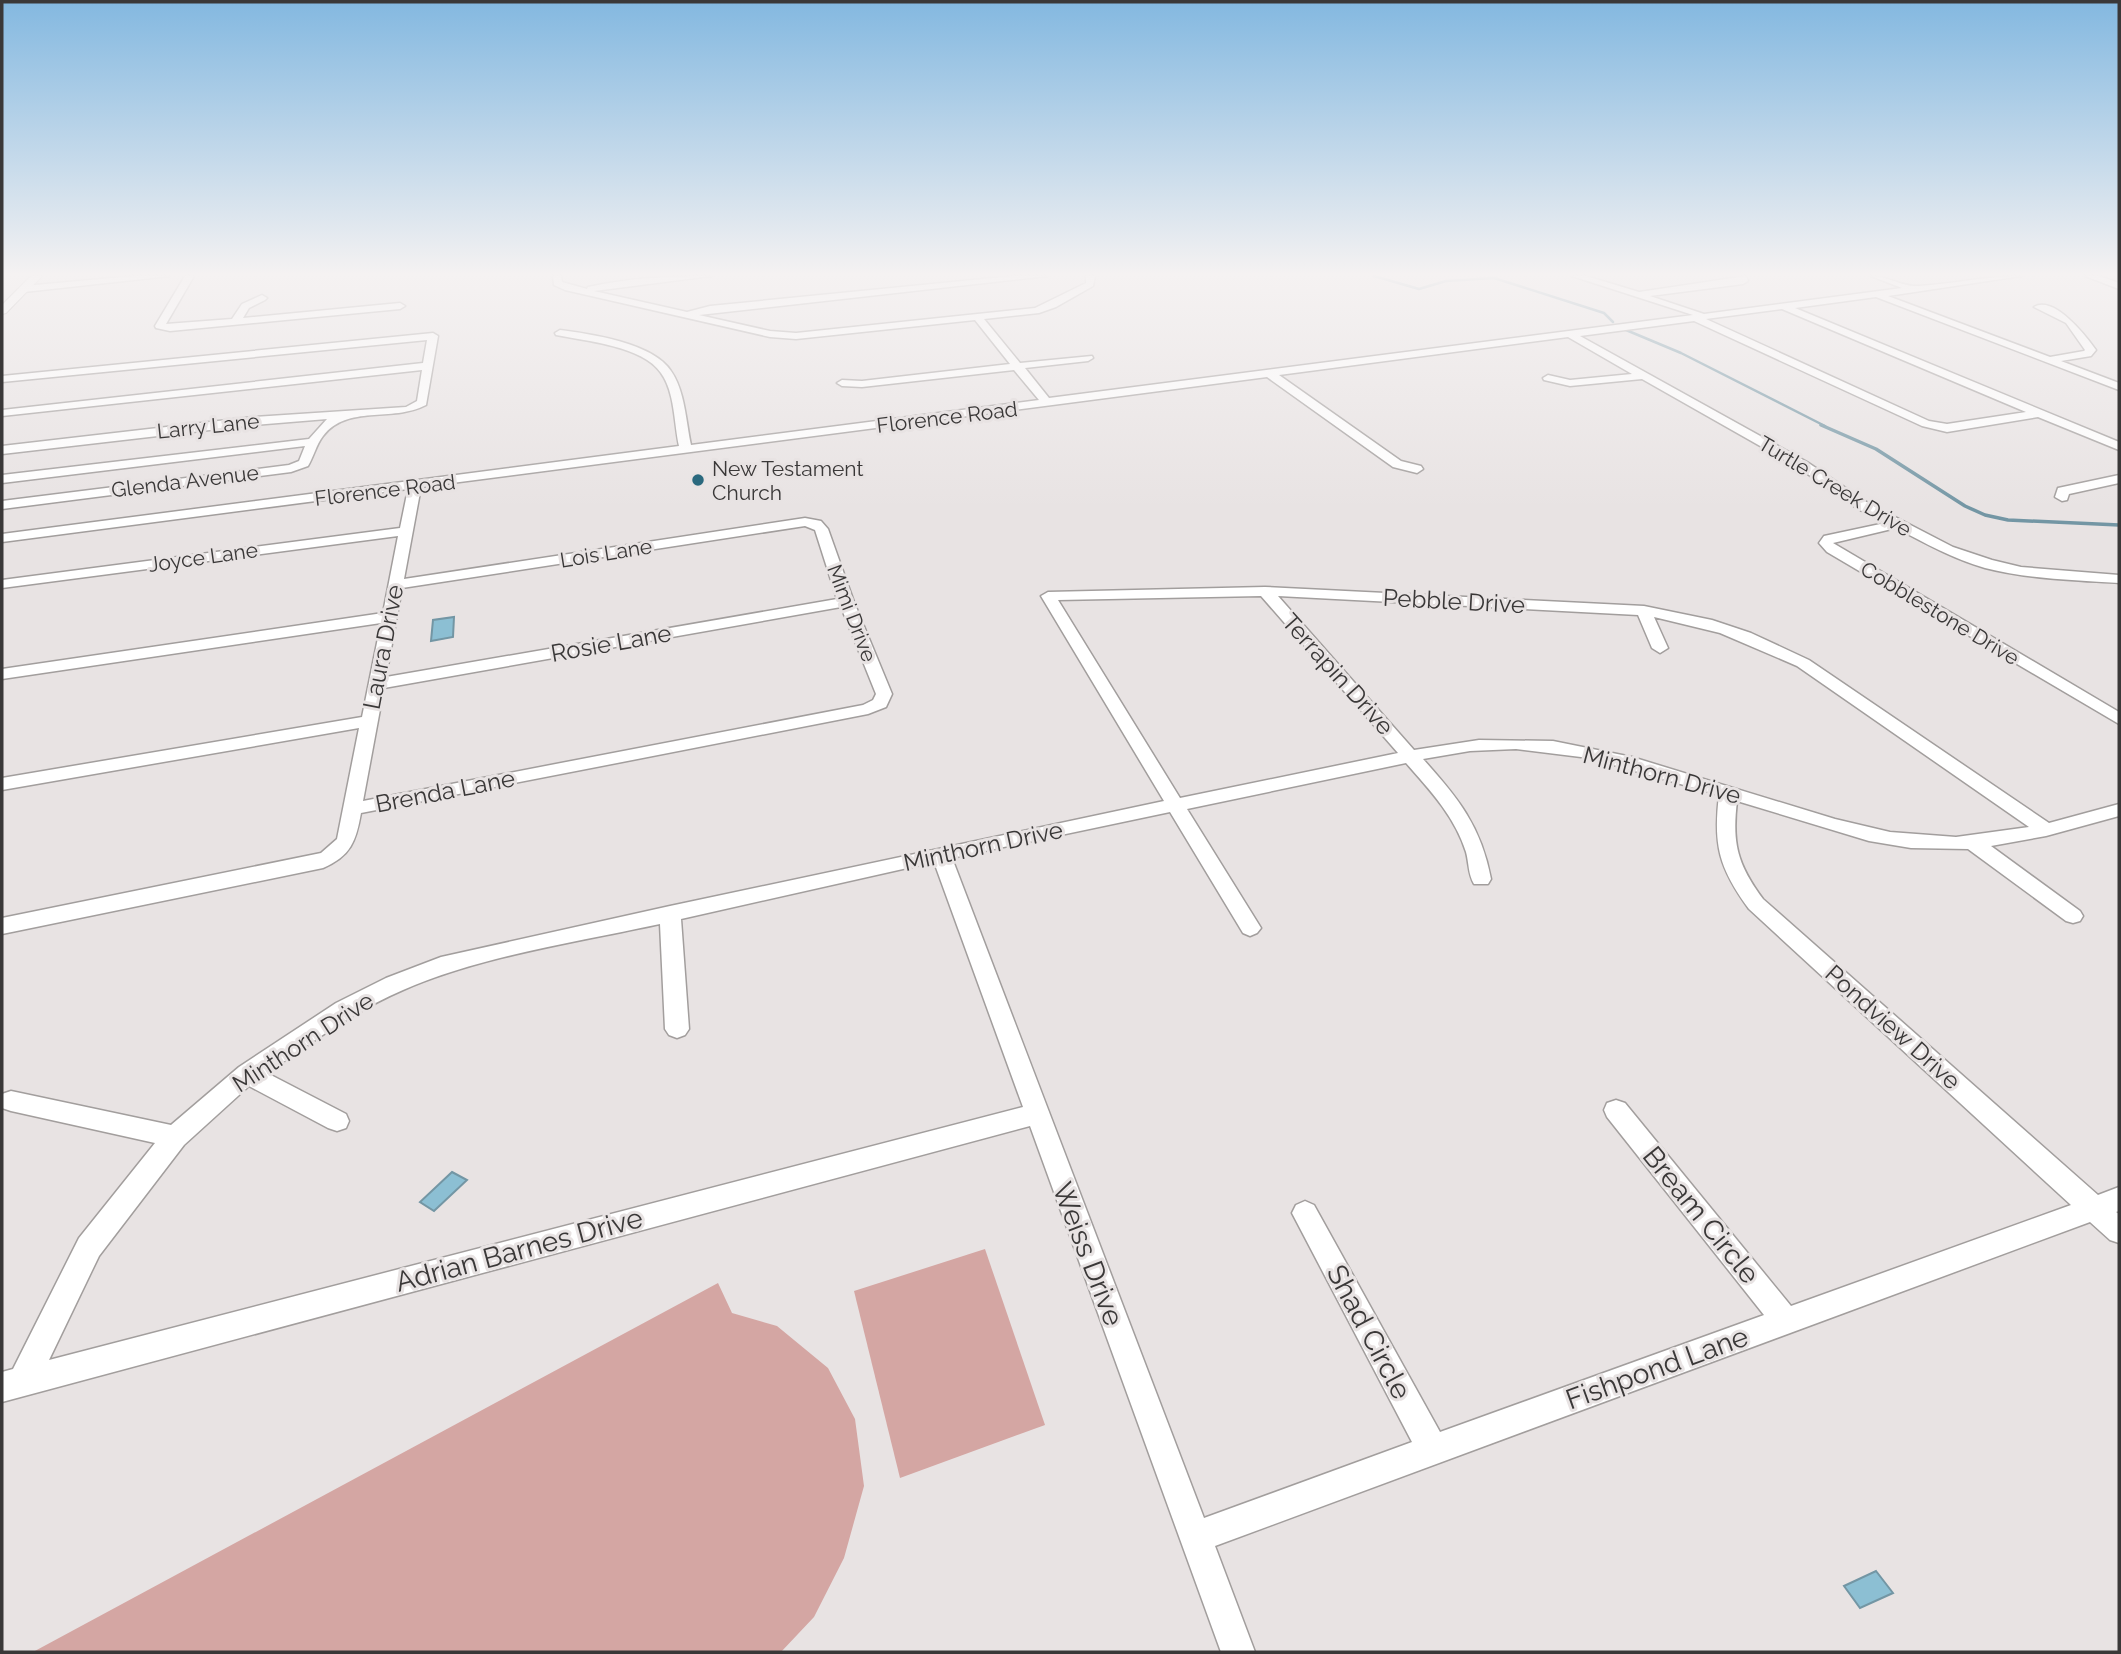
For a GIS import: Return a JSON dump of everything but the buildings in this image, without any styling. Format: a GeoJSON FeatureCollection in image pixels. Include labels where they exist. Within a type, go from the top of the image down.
{"type":"FeatureCollection","features":[{"type":"Feature","properties":{"kind":"street"},"geometry":{"type":"LineString","coordinates":[[2,379],[261,353]]}},
{"type":"Feature","properties":{"kind":"street"},"geometry":{"type":"LineString","coordinates":[[2,412],[427,366],[430,353]]}},
{"type":"Feature","properties":{"kind":"street"},"geometry":{"type":"LineString","coordinates":[[638,353],[659,363],[669,376],[686,451]]}},
{"type":"Feature","properties":{"kind":"street"},"geometry":{"type":"LineString","coordinates":[[1007,353],[1048,404]]}},
{"type":"Feature","properties":{"kind":"street","name":"Florence Road"},"geometry":{"type":"LineString","coordinates":[[2,538],[1427,353]]}},
{"type":"Feature","properties":{"kind":"street","name":"Turtle Creek Drive"},"geometry":{"type":"LineString","coordinates":[[1604,353],[1803,465],[1863,506],[1948,550],[1988,564],[2021,571],[2119,579]]}},
{"type":"Feature","properties":{"kind":"street"},"geometry":{"type":"LineString","coordinates":[[1777,353],[1937,428],[2039,413]]}},
{"type":"Feature","properties":{"kind":"street"},"geometry":{"type":"LineString","coordinates":[[1896,353],[2119,446]]}},
{"type":"Feature","properties":{"kind":"street"},"geometry":{"type":"LineString","coordinates":[[2031,353],[2119,387]]}},
{"type":"Feature","properties":{"kind":"street"},"geometry":{"type":"LineString","coordinates":[[2049,360],[2088,353]]}},
{"type":"Feature","properties":{"kind":"street"},"geometry":{"type":"LineString","coordinates":[[842,383],[862,384],[1087,358]]}},
{"type":"Feature","properties":{"kind":"street","name":"Larry Lane"},"geometry":{"type":"LineString","coordinates":[[2,450],[253,421],[415,408],[422,403],[427,366]]}},
{"type":"Feature","properties":{"kind":"street"},"geometry":{"type":"LineString","coordinates":[[1270,374],[1397,464],[1417,468]]}},
{"type":"Feature","properties":{"kind":"street"},"geometry":{"type":"LineString","coordinates":[[1548,378],[1570,383],[1644,376]]}},
{"type":"Feature","properties":{"kind":"street","name":"Glenda Avenue"},"geometry":{"type":"LineString","coordinates":[[2,505],[291,468],[304,463],[311,442],[342,415]]}},
{"type":"Feature","properties":{"kind":"street"},"geometry":{"type":"LineString","coordinates":[[2,480],[311,442]]}},
{"type":"Feature","properties":{"kind":"street"},"geometry":{"type":"LineString","coordinates":[[2062,497],[2063,491],[2072,488],[2119,479]]}},
{"type":"Feature","properties":{"kind":"street","name":"Laura Drive"},"geometry":{"type":"LineString","coordinates":[[352,809],[415,486]]}},
{"type":"Feature","properties":{"kind":"street","name":"Lois Lane"},"geometry":{"type":"LineString","coordinates":[[396,585],[806,522],[816,524]]}},
{"type":"Feature","properties":{"kind":"street","name":"Mimi Drive"},"geometry":{"type":"LineString","coordinates":[[816,524],[821,529],[846,601],[884,694],[880,703]]}},
{"type":"Feature","properties":{"kind":"street","name":"Cobblestone Drive"},"geometry":{"type":"LineString","coordinates":[[1897,524],[1829,539],[1826,543],[2119,719]]}},
{"type":"Feature","properties":{"kind":"street","name":"Joyce Lane"},"geometry":{"type":"LineString","coordinates":[[2,584],[405,531]]}},
{"type":"Feature","properties":{"kind":"street","name":"Pebble Drive"},"geometry":{"type":"LineString","coordinates":[[1177,806],[1048,596],[1265,591],[1644,611],[1683,616],[1766,643],[1803,663],[2046,830]]}},
{"type":"Feature","properties":{"kind":"street","name":"Terrapin Drive"},"geometry":{"type":"LineString","coordinates":[[1265,591],[1411,756]]}},
{"type":"Feature","properties":{"kind":"street","name":"Rosie Lane"},"geometry":{"type":"LineString","coordinates":[[376,684],[846,601]]}},
{"type":"Feature","properties":{"kind":"street"},"geometry":{"type":"LineString","coordinates":[[1644,611],[1660,648]]}},
{"type":"Feature","properties":{"kind":"street"},"geometry":{"type":"LineString","coordinates":[[2,674],[389,617]]}},
{"type":"Feature","properties":{"kind":"street","name":"Brenda Lane"},"geometry":{"type":"LineString","coordinates":[[2,926],[316,863],[328,858],[346,841],[352,809],[868,709],[880,703]]}},
{"type":"Feature","properties":{"kind":"street"},"geometry":{"type":"LineString","coordinates":[[2,783],[369,720]]}},
{"type":"Feature","properties":{"kind":"street","name":"Minthorn Drive"},"geometry":{"type":"LineString","coordinates":[[13,1384],[89,1247],[175,1137],[247,1074],[344,1009],[449,963],[941,854],[1411,756],[1479,745],[1550,747],[1637,763],[1868,834],[1933,844],[1972,842],[2046,830],[2119,810]]}},
{"type":"Feature","properties":{"kind":"street"},"geometry":{"type":"LineString","coordinates":[[1411,756],[1453,805],[1476,852],[1481,879]]}},
{"type":"Feature","properties":{"kind":"street","name":"Pondview Drive"},"geometry":{"type":"LineString","coordinates":[[1729,792],[1723,838],[1726,853],[1738,880],[1756,904],[2106,1203],[2119,1231]]}},
{"type":"Feature","properties":{"kind":"street"},"geometry":{"type":"LineString","coordinates":[[1177,806],[1250,928]]}},
{"type":"Feature","properties":{"kind":"street"},"geometry":{"type":"LineString","coordinates":[[1972,842],[2073,916]]}},
{"type":"Feature","properties":{"kind":"street","name":"Weiss Drive"},"geometry":{"type":"LineString","coordinates":[[941,854],[1238,1652]]}},
{"type":"Feature","properties":{"kind":"street"},"geometry":{"type":"LineString","coordinates":[[670,913],[677,1029]]}},
{"type":"Feature","properties":{"kind":"street"},"geometry":{"type":"LineString","coordinates":[[247,1074],[337,1121]]}},
{"type":"Feature","properties":{"kind":"street"},"geometry":{"type":"LineString","coordinates":[[11,1101],[175,1137]]}},
{"type":"Feature","properties":{"kind":"street","name":"Bream Circle"},"geometry":{"type":"LineString","coordinates":[[1616,1110],[1786,1321]]}},
{"type":"Feature","properties":{"kind":"street","name":"Adrian Barnes Drive"},"geometry":{"type":"LineString","coordinates":[[13,1384],[1036,1114]]}},
{"type":"Feature","properties":{"kind":"street","name":"Fishpond Lane"},"geometry":{"type":"LineString","coordinates":[[1195,1536],[2106,1203]]}},
{"type":"Feature","properties":{"kind":"street","name":"Shad Circle"},"geometry":{"type":"LineString","coordinates":[[1305,1213],[1433,1450]]}},
{"type":"Feature","properties":{"kind":"shaded area"},"geometry":{"type":"Polygon","coordinates":[[[985,1249],[1045,1425],[900,1478],[854,1291],[985,1249]]]}},
{"type":"Feature","properties":{"kind":"shaded area"},"geometry":{"type":"Polygon","coordinates":[[[718,1283],[732,1313],[777,1326],[828,1368],[855,1419],[864,1486],[844,1558],[814,1617],[781,1652],[33,1652],[718,1283]]]}},
{"type":"Feature","properties":{"kind":"water"},"geometry":{"type":"Polygon","coordinates":[[[454,617],[453,637],[431,641],[433,620],[454,617]]]}},
{"type":"Feature","properties":{"kind":"water"},"geometry":{"type":"Polygon","coordinates":[[[452,1172],[467,1180],[434,1211],[420,1202],[452,1172]]]}},
{"type":"Feature","properties":{"kind":"water"},"geometry":{"type":"Polygon","coordinates":[[[1876,1571],[1893,1593],[1860,1608],[1844,1586],[1876,1571]]]}},
{"type":"Feature","properties":{"kind":"waterway"},"geometry":{"type":"LineString","coordinates":[[1681,353],[1825,426]]}},
{"type":"Feature","properties":{"kind":"waterway"},"geometry":{"type":"LineString","coordinates":[[1821,425],[1876,449],[1965,506],[1985,515],[2008,520],[2119,525]]}},
{"type":"Feature","properties":{"kind":"place","name":"New Testament Church"},"geometry":{"type":"Point","coordinates":[698,480]}}]}
